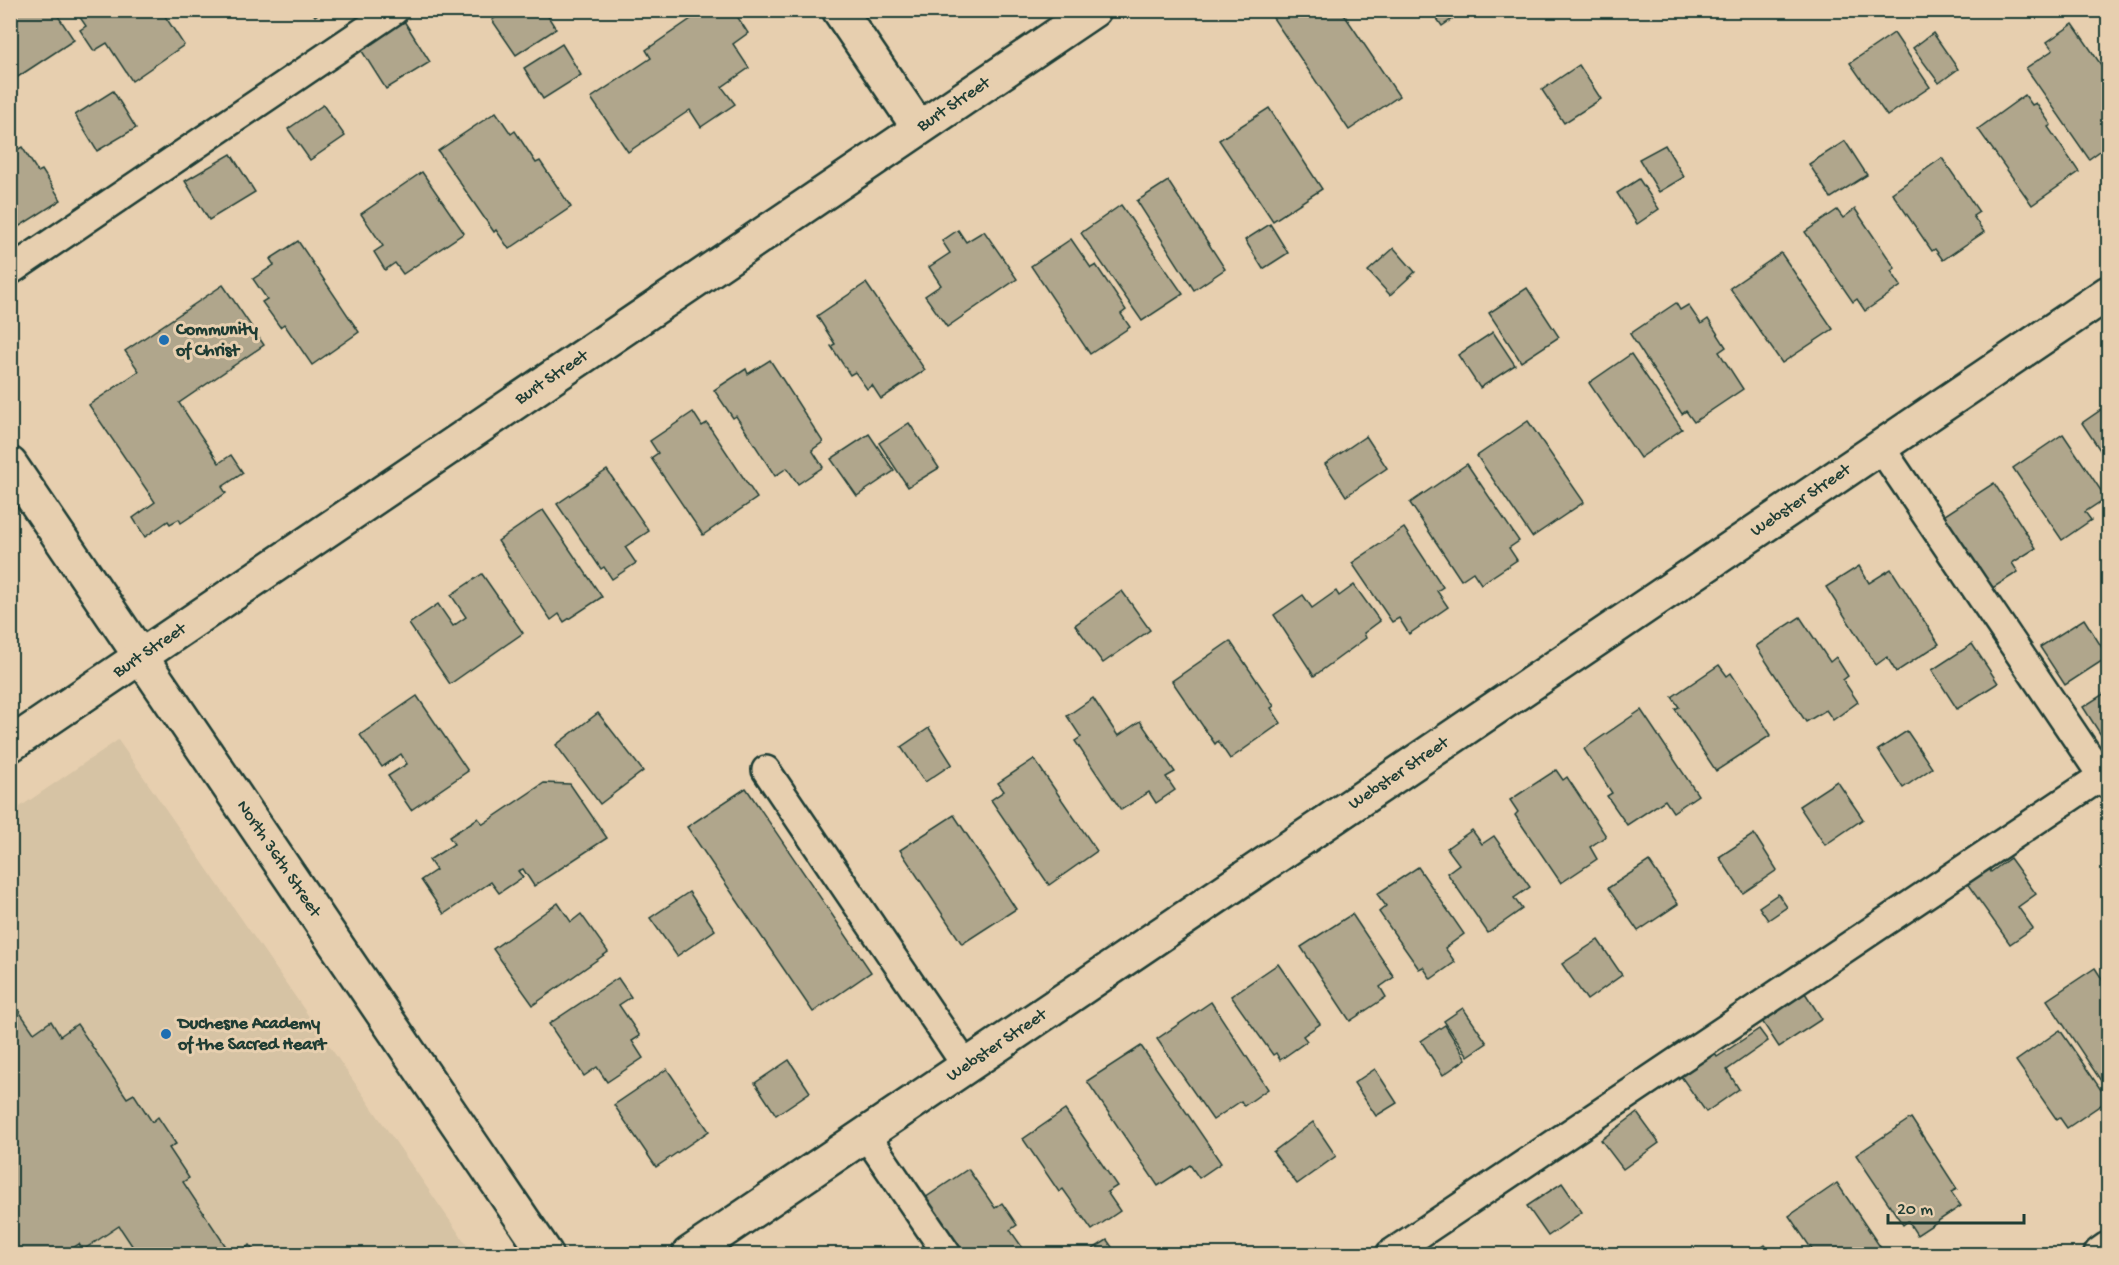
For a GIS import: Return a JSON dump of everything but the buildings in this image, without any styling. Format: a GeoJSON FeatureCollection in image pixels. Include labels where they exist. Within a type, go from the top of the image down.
{"type":"FeatureCollection","features":[{"type":"Feature","properties":{"kind":"street"},"geometry":{"type":"LineString","coordinates":[[839,10],[919,128]]}},
{"type":"Feature","properties":{"kind":"street","name":"Burt Street"},"geometry":{"type":"LineString","coordinates":[[10,745],[1094,10]]}},
{"type":"Feature","properties":{"kind":"street","name":"Webster Street"},"geometry":{"type":"LineString","coordinates":[[689,1254],[2109,293]]}},
{"type":"Feature","properties":{"kind":"street","name":"North 36th Street"},"geometry":{"type":"LineString","coordinates":[[10,464],[546,1254]]}},
{"type":"Feature","properties":{"kind":"street"},"geometry":{"type":"LineString","coordinates":[[2101,1254],[2109,1249]]}},
{"type":"Feature","properties":{"kind":"lane"},"geometry":{"type":"LineString","coordinates":[[10,271],[395,10]]}},
{"type":"Feature","properties":{"kind":"lane"},"geometry":{"type":"LineString","coordinates":[[1390,1254],[2105,780],[1881,448]]}},
{"type":"Feature","properties":{"kind":"lane"},"geometry":{"type":"LineString","coordinates":[[766,770],[967,1067]]}},
{"type":"Feature","properties":{"kind":"lane"},"geometry":{"type":"LineString","coordinates":[[866,1135],[947,1254]]}},
{"type":"Feature","properties":{"kind":"shaded area","name":"Duchesne Academy of the Sacred Heart"},"geometry":{"type":"Polygon","coordinates":[[[118,740],[473,1254],[11,1254],[11,813],[118,740]]]}},
{"type":"Feature","properties":{"kind":"place","name":"Community of Christ"},"geometry":{"type":"Point","coordinates":[164,340]}},
{"type":"Feature","properties":{"kind":"place","name":"Duchesne Academy of the Sacred Heart"},"geometry":{"type":"Point","coordinates":[166,1034]}}]}
